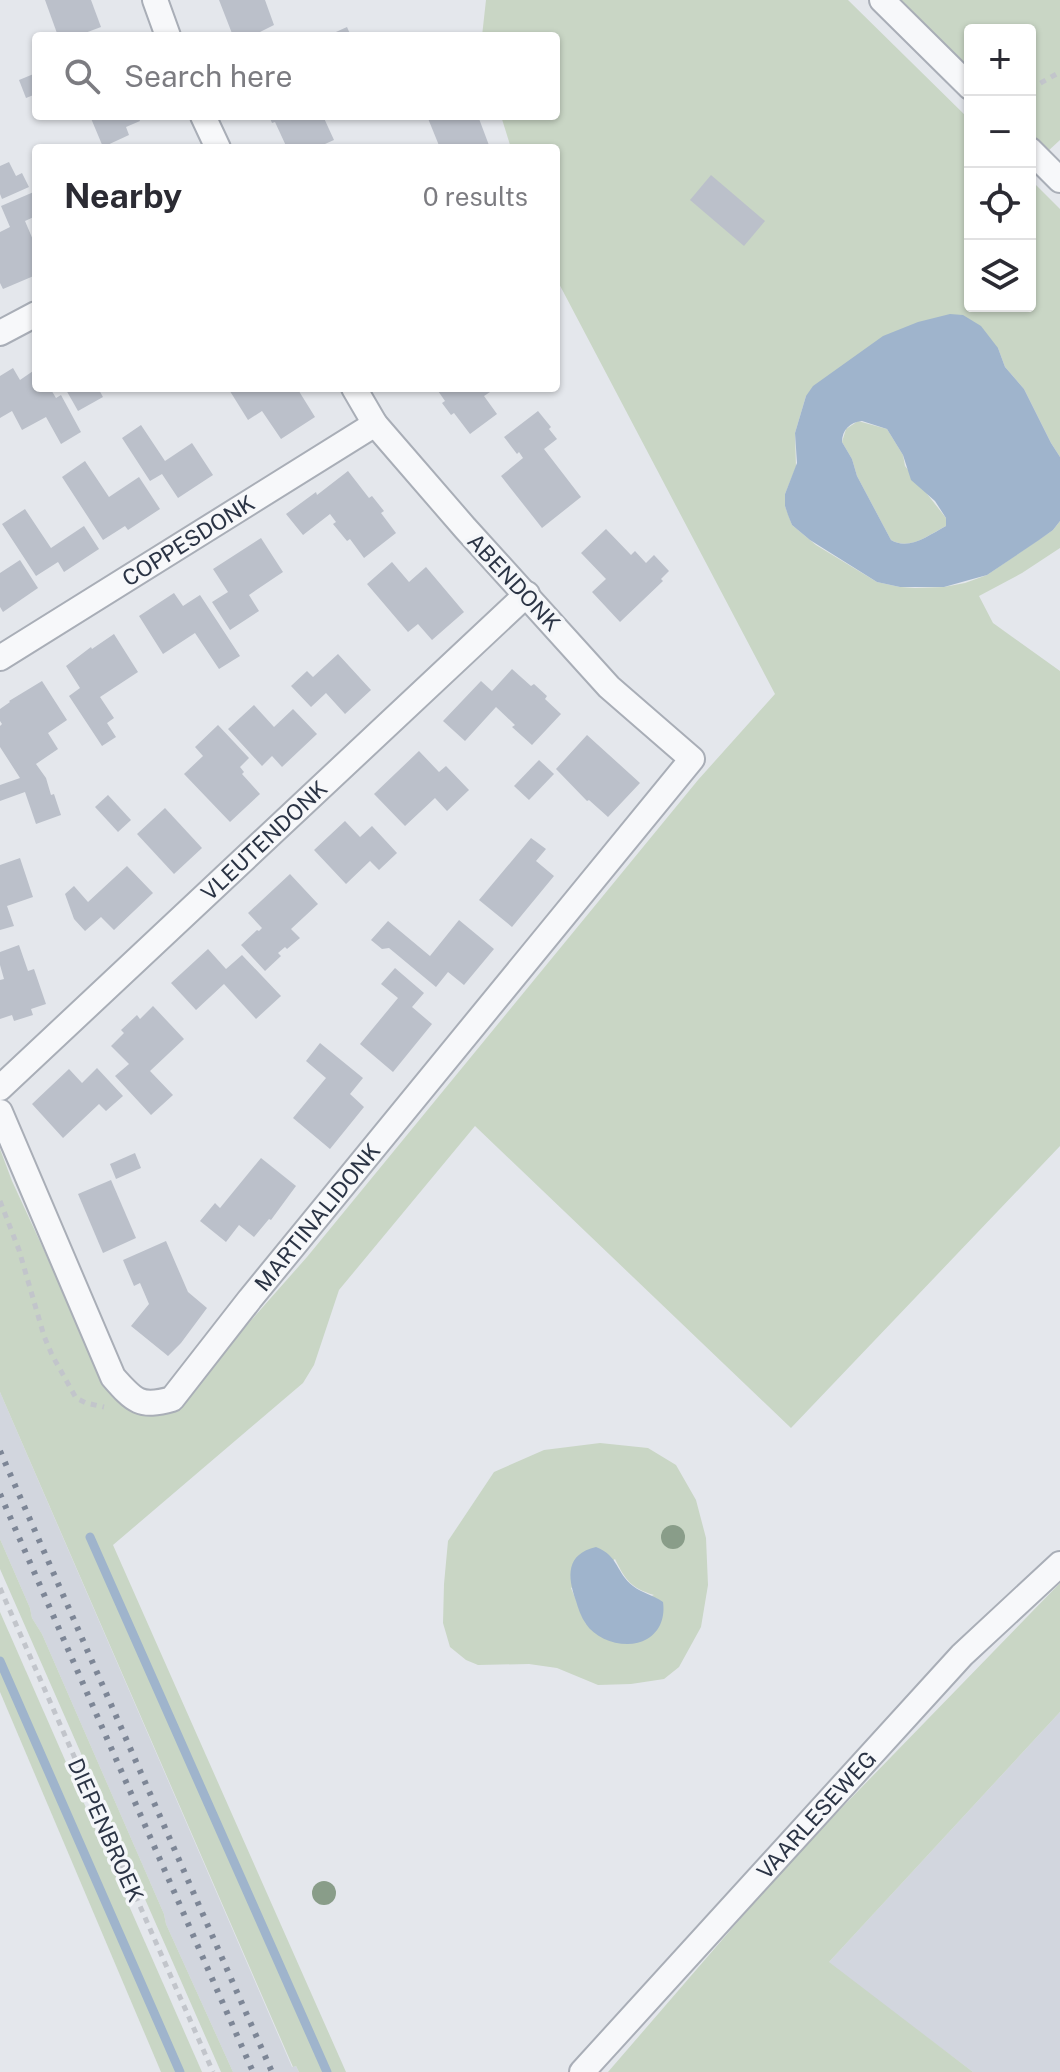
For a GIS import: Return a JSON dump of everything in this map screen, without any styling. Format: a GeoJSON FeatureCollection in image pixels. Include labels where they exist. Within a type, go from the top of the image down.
{"type":"FeatureCollection","features":[{"type":"Feature","properties":{"kind":"street"},"geometry":{"type":"LineString","coordinates":[[155,0],[167,32]]}},
{"type":"Feature","properties":{"kind":"street"},"geometry":{"type":"LineString","coordinates":[[882,0],[964,81]]}},
{"type":"Feature","properties":{"kind":"street"},"geometry":{"type":"LineString","coordinates":[[205,120],[216,144]]}},
{"type":"Feature","properties":{"kind":"street"},"geometry":{"type":"LineString","coordinates":[[1036,156],[1060,180]]}},
{"type":"Feature","properties":{"kind":"street"},"geometry":{"type":"LineString","coordinates":[[0,333],[32,316]]}},
{"type":"Feature","properties":{"kind":"street","name":"ABENDONK"},"geometry":{"type":"LineString","coordinates":[[356,392],[375,424],[609,687],[692,759]]}},
{"type":"Feature","properties":{"kind":"street","name":"COPPESDONK"},"geometry":{"type":"LineString","coordinates":[[0,658],[375,424]]}},
{"type":"Feature","properties":{"kind":"street","name":"VLEUTENDONK"},"geometry":{"type":"LineString","coordinates":[[0,1088],[527,594]]}},
{"type":"Feature","properties":{"kind":"street","name":"MARTINALIDONK"},"geometry":{"type":"LineString","coordinates":[[131,1398],[153,1404],[172,1399],[250,1299],[692,759]]}},
{"type":"Feature","properties":{"kind":"street"},"geometry":{"type":"LineString","coordinates":[[0,1112],[113,1377],[131,1398]]}},
{"type":"Feature","properties":{"kind":"street","name":"VAARLESEWEG"},"geometry":{"type":"LineString","coordinates":[[582,2072],[962,1655],[1060,1564]]}},
{"type":"Feature","properties":{"kind":"path"},"geometry":{"type":"LineString","coordinates":[[1036,86],[1060,72]]}},
{"type":"Feature","properties":{"kind":"path"},"geometry":{"type":"LineString","coordinates":[[0,1201],[19,1250],[44,1336],[67,1385],[76,1398],[96,1406],[117,1406],[131,1398]]}},
{"type":"Feature","properties":{"kind":"path","name":"DIEPENBROEK"},"geometry":{"type":"LineString","coordinates":[[0,1588],[213,2072]]}},
{"type":"Feature","properties":{"kind":"shaded area"},"geometry":{"type":"Polygon","coordinates":[[[0,1392],[292,2067],[296,2066],[299,2072],[233,2072],[166,1924],[0,1539],[0,1392]]]}},
{"type":"Feature","properties":{"kind":"shaded area"},"geometry":{"type":"Polygon","coordinates":[[[1060,1712],[1060,2072],[973,2072],[828,1963],[1060,1712]]]}},
{"type":"Feature","properties":{"kind":"green space"},"geometry":{"type":"Polygon","coordinates":[[[486,0],[848,0],[964,114],[964,312],[1036,312],[1036,185],[1060,209],[1060,457],[1024,389],[1005,367],[998,348],[806,396],[795,433],[796,467],[785,494],[785,506],[792,525],[816,545],[877,582],[915,588],[944,587],[987,575],[1053,530],[1060,521],[1060,548],[979,596],[993,623],[1060,671],[1060,1146],[791,1428],[475,1126],[339,1290],[314,1365],[303,1383],[113,1545],[346,2072],[299,2072],[296,2066],[293,2067],[0,1392],[0,1149],[90,1350],[127,1405],[139,1414],[154,1416],[171,1411],[307,1257],[698,780],[775,694],[560,286],[560,144],[510,144],[502,120],[560,120],[560,32],[482,32],[486,0]]]}},
{"type":"Feature","properties":{"kind":"green space"},"geometry":{"type":"Polygon","coordinates":[[[894,0],[1060,0],[1060,140],[1047,152],[1036,141],[1036,24],[964,24],[964,70],[894,0]]]}},
{"type":"Feature","properties":{"kind":"green space"},"geometry":{"type":"Polygon","coordinates":[[[858,421],[887,429],[903,455],[905,466],[946,518],[946,526],[912,543],[891,540],[842,442],[846,429],[858,421]]]}},
{"type":"Feature","properties":{"kind":"green space"},"geometry":{"type":"Polygon","coordinates":[[[600,1443],[648,1448],[676,1465],[696,1500],[706,1538],[708,1585],[701,1627],[679,1667],[664,1679],[598,1685],[557,1668],[529,1664],[478,1665],[450,1647],[443,1623],[448,1541],[494,1472],[544,1450],[600,1443]],[[615,1559],[571,1588],[586,1624],[654,1595],[634,1586],[615,1559]]]}},
{"type":"Feature","properties":{"kind":"green space"},"geometry":{"type":"Polygon","coordinates":[[[0,1539],[233,2072],[221,2072],[0,1569],[0,1539]]]}},
{"type":"Feature","properties":{"kind":"green space"},"geometry":{"type":"Polygon","coordinates":[[[1060,1583],[1060,1712],[829,1962],[973,2072],[608,2072],[791,1860],[1060,1583]]]}},
{"type":"Feature","properties":{"kind":"green space"},"geometry":{"type":"Polygon","coordinates":[[[0,1612],[202,2072],[161,2072],[0,1692],[0,1612]]]}},
{"type":"Feature","properties":{"kind":"water"},"geometry":{"type":"Polygon","coordinates":[[[950,314],[963,315],[981,326],[998,348],[1005,367],[1024,389],[1060,457],[1060,521],[1053,530],[987,575],[944,587],[900,587],[877,582],[810,540],[792,525],[785,506],[785,494],[797,463],[795,433],[806,396],[813,386],[883,336],[950,314]],[[858,422],[845,430],[842,442],[891,540],[912,543],[946,526],[946,518],[935,501],[911,480],[903,455],[887,429],[858,422]]]}},
{"type":"Feature","properties":{"kind":"water"},"geometry":{"type":"Polygon","coordinates":[[[596,1547],[609,1555],[633,1586],[663,1602],[661,1623],[647,1639],[632,1644],[606,1640],[591,1630],[583,1618],[571,1583],[571,1567],[579,1555],[596,1547]]]}},
{"type":"Feature","properties":{"kind":"building"},"geometry":{"type":"Polygon","coordinates":[[[45,0],[91,0],[101,27],[88,32],[57,32],[45,0]]]}},
{"type":"Feature","properties":{"kind":"building"},"geometry":{"type":"Polygon","coordinates":[[[219,0],[265,0],[274,25],[260,32],[231,32],[219,0]]]}},
{"type":"Feature","properties":{"kind":"building"},"geometry":{"type":"Polygon","coordinates":[[[32,75],[32,96],[26,98],[19,80],[32,75]]]}},
{"type":"Feature","properties":{"kind":"building"},"geometry":{"type":"Polygon","coordinates":[[[92,120],[140,120],[126,127],[129,135],[110,144],[102,144],[92,120]]]}},
{"type":"Feature","properties":{"kind":"building"},"geometry":{"type":"Polygon","coordinates":[[[271,120],[325,120],[334,140],[325,144],[285,144],[275,122],[271,120]]]}},
{"type":"Feature","properties":{"kind":"building"},"geometry":{"type":"Polygon","coordinates":[[[429,120],[480,120],[488,144],[438,144],[429,120]]]}},
{"type":"Feature","properties":{"kind":"building"},"geometry":{"type":"Polygon","coordinates":[[[9,162],[16,176],[22,173],[29,187],[2,199],[0,166],[9,162]]]}},
{"type":"Feature","properties":{"kind":"building"},"geometry":{"type":"Polygon","coordinates":[[[711,175],[765,221],[744,246],[690,200],[711,175]]]}},
{"type":"Feature","properties":{"kind":"building"},"geometry":{"type":"Polygon","coordinates":[[[32,193],[32,218],[25,221],[32,238],[32,277],[3,289],[0,283],[0,232],[10,227],[1,206],[32,193]]]}},
{"type":"Feature","properties":{"kind":"building"},"geometry":{"type":"Polygon","coordinates":[[[13,368],[20,380],[32,372],[32,392],[52,392],[56,398],[61,395],[81,432],[61,444],[46,417],[22,430],[12,411],[0,418],[0,376],[13,368]]]}},
{"type":"Feature","properties":{"kind":"building"},"geometry":{"type":"Polygon","coordinates":[[[67,392],[100,392],[103,397],[78,411],[67,392]]]}},
{"type":"Feature","properties":{"kind":"building"},"geometry":{"type":"Polygon","coordinates":[[[230,392],[299,392],[315,417],[281,439],[262,411],[248,420],[230,392]]]}},
{"type":"Feature","properties":{"kind":"building"},"geometry":{"type":"Polygon","coordinates":[[[439,392],[490,392],[484,396],[497,414],[470,434],[454,413],[451,415],[442,403],[445,401],[439,392]]]}},
{"type":"Feature","properties":{"kind":"building"},"geometry":{"type":"Polygon","coordinates":[[[538,411],[557,439],[544,449],[581,497],[542,528],[501,476],[523,458],[504,437],[538,411]]]}},
{"type":"Feature","properties":{"kind":"building"},"geometry":{"type":"Polygon","coordinates":[[[141,425],[165,461],[192,443],[213,475],[178,498],[162,474],[150,481],[122,438],[141,425]]]}},
{"type":"Feature","properties":{"kind":"building"},"geometry":{"type":"Polygon","coordinates":[[[85,461],[109,497],[139,477],[160,509],[128,530],[125,526],[103,540],[62,477],[85,461]]]}},
{"type":"Feature","properties":{"kind":"building"},"geometry":{"type":"Polygon","coordinates":[[[348,471],[369,498],[372,496],[384,511],[381,513],[396,533],[364,558],[350,539],[347,541],[333,524],[336,522],[330,514],[303,535],[286,514],[348,471]]]}},
{"type":"Feature","properties":{"kind":"building"},"geometry":{"type":"Polygon","coordinates":[[[25,509],[51,548],[84,526],[99,549],[64,572],[58,562],[36,576],[2,524],[25,509]]]}},
{"type":"Feature","properties":{"kind":"building"},"geometry":{"type":"Polygon","coordinates":[[[606,529],[631,555],[635,551],[646,563],[654,555],[669,571],[661,579],[663,581],[620,622],[592,592],[606,579],[581,553],[606,529]]]}},
{"type":"Feature","properties":{"kind":"building"},"geometry":{"type":"Polygon","coordinates":[[[261,538],[283,572],[249,595],[259,611],[230,630],[212,602],[228,592],[213,569],[261,538]]]}},
{"type":"Feature","properties":{"kind":"building"},"geometry":{"type":"Polygon","coordinates":[[[20,560],[38,588],[3,612],[0,607],[0,573],[20,560]]]}},
{"type":"Feature","properties":{"kind":"building"},"geometry":{"type":"Polygon","coordinates":[[[392,562],[409,582],[426,567],[464,612],[432,640],[418,624],[408,632],[367,584],[392,562]]]}},
{"type":"Feature","properties":{"kind":"building"},"geometry":{"type":"Polygon","coordinates":[[[174,593],[183,606],[200,595],[240,656],[219,669],[195,633],[163,654],[139,616],[174,593]]]}},
{"type":"Feature","properties":{"kind":"building"},"geometry":{"type":"Polygon","coordinates":[[[114,634],[138,672],[100,697],[114,718],[107,723],[116,737],[102,746],[69,696],[80,688],[66,666],[114,634]]]}},
{"type":"Feature","properties":{"kind":"building"},"geometry":{"type":"Polygon","coordinates":[[[338,654],[371,690],[345,714],[326,693],[311,707],[291,686],[307,671],[313,677],[338,654]]]}},
{"type":"Feature","properties":{"kind":"building"},"geometry":{"type":"Polygon","coordinates":[[[512,669],[531,686],[534,684],[561,714],[532,745],[496,707],[465,741],[443,721],[481,681],[492,691],[512,669]]]}},
{"type":"Feature","properties":{"kind":"building"},"geometry":{"type":"Polygon","coordinates":[[[42,681],[67,720],[48,733],[58,749],[36,764],[46,778],[51,795],[54,794],[61,815],[36,824],[25,792],[0,801],[0,785],[20,778],[0,747],[0,709],[42,681]]]}},
{"type":"Feature","properties":{"kind":"building"},"geometry":{"type":"Polygon","coordinates":[[[254,705],[274,727],[293,709],[317,734],[282,767],[272,756],[262,766],[228,729],[254,705]]]}},
{"type":"Feature","properties":{"kind":"building"},"geometry":{"type":"Polygon","coordinates":[[[218,725],[249,758],[240,767],[244,772],[242,774],[260,794],[230,822],[184,774],[203,756],[195,747],[218,725]]]}},
{"type":"Feature","properties":{"kind":"building"},"geometry":{"type":"Polygon","coordinates":[[[587,735],[640,783],[608,817],[587,801],[556,769],[587,735]]]}},
{"type":"Feature","properties":{"kind":"building"},"geometry":{"type":"Polygon","coordinates":[[[419,751],[439,772],[446,766],[469,790],[447,811],[435,798],[405,826],[374,794],[419,751]]]}},
{"type":"Feature","properties":{"kind":"building"},"geometry":{"type":"Polygon","coordinates":[[[539,760],[554,774],[529,800],[514,786],[539,760]]]}},
{"type":"Feature","properties":{"kind":"building"},"geometry":{"type":"Polygon","coordinates":[[[108,795],[131,820],[118,832],[95,807],[108,795]]]}},
{"type":"Feature","properties":{"kind":"building"},"geometry":{"type":"Polygon","coordinates":[[[165,808],[202,848],[174,874],[137,834],[165,808]]]}},
{"type":"Feature","properties":{"kind":"building"},"geometry":{"type":"Polygon","coordinates":[[[345,821],[360,837],[372,826],[397,853],[379,870],[370,861],[346,884],[314,850],[345,821]]]}},
{"type":"Feature","properties":{"kind":"building"},"geometry":{"type":"Polygon","coordinates":[[[531,838],[546,849],[536,861],[554,876],[512,927],[479,900],[531,838]]]}},
{"type":"Feature","properties":{"kind":"building"},"geometry":{"type":"Polygon","coordinates":[[[20,858],[33,897],[7,906],[14,926],[0,930],[0,865],[20,858]]]}},
{"type":"Feature","properties":{"kind":"building"},"geometry":{"type":"Polygon","coordinates":[[[127,866],[153,893],[114,930],[101,917],[85,931],[74,919],[65,894],[74,886],[88,902],[127,866]]]}},
{"type":"Feature","properties":{"kind":"building"},"geometry":{"type":"Polygon","coordinates":[[[290,874],[318,904],[291,929],[300,938],[278,953],[281,956],[265,971],[241,945],[262,928],[248,913],[290,874]]]}},
{"type":"Feature","properties":{"kind":"building"},"geometry":{"type":"Polygon","coordinates":[[[459,920],[494,949],[464,985],[448,972],[436,987],[389,948],[382,949],[371,940],[388,921],[430,956],[459,920]]]}},
{"type":"Feature","properties":{"kind":"building"},"geometry":{"type":"Polygon","coordinates":[[[19,945],[28,971],[34,969],[46,1004],[31,1009],[33,1015],[14,1021],[12,1015],[0,1019],[0,980],[4,979],[0,952],[19,945]]]}},
{"type":"Feature","properties":{"kind":"building"},"geometry":{"type":"Polygon","coordinates":[[[208,949],[226,969],[242,955],[281,996],[256,1019],[224,984],[196,1010],[171,983],[208,949]]]}},
{"type":"Feature","properties":{"kind":"building"},"geometry":{"type":"Polygon","coordinates":[[[395,968],[424,993],[412,1007],[432,1024],[393,1072],[360,1044],[398,998],[381,984],[395,968]]]}},
{"type":"Feature","properties":{"kind":"building"},"geometry":{"type":"Polygon","coordinates":[[[153,1006],[184,1039],[150,1071],[173,1095],[151,1115],[115,1076],[129,1064],[111,1046],[124,1033],[121,1030],[137,1015],[140,1019],[153,1006]]]}},
{"type":"Feature","properties":{"kind":"building"},"geometry":{"type":"Polygon","coordinates":[[[320,1043],[363,1078],[350,1094],[364,1107],[330,1149],[293,1118],[326,1078],[306,1061],[320,1043]]]}},
{"type":"Feature","properties":{"kind":"building"},"geometry":{"type":"Polygon","coordinates":[[[97,1068],[123,1096],[106,1111],[99,1104],[63,1138],[32,1104],[69,1069],[82,1083],[97,1068]]]}},
{"type":"Feature","properties":{"kind":"building"},"geometry":{"type":"Polygon","coordinates":[[[135,1153],[141,1168],[116,1179],[110,1164],[135,1153]]]}},
{"type":"Feature","properties":{"kind":"building"},"geometry":{"type":"Polygon","coordinates":[[[261,1158],[296,1186],[254,1237],[239,1225],[226,1242],[200,1221],[215,1203],[220,1208],[261,1158]]]}},
{"type":"Feature","properties":{"kind":"building"},"geometry":{"type":"Polygon","coordinates":[[[111,1180],[136,1238],[103,1253],[78,1194],[111,1180]]]}},
{"type":"Feature","properties":{"kind":"building"},"geometry":{"type":"Polygon","coordinates":[[[166,1241],[188,1292],[207,1308],[168,1356],[131,1326],[149,1304],[140,1283],[134,1286],[123,1260],[166,1241]]]}},
{"type":"Feature","properties":{"kind":"waterway"},"geometry":{"type":"LineString","coordinates":[[90,1537],[327,2072]]}},
{"type":"Feature","properties":{"kind":"waterway"},"geometry":{"type":"LineString","coordinates":[[0,1661],[180,2072]]}},
{"type":"Feature","properties":{"kind":"railway"},"geometry":{"type":"LineString","coordinates":[[0,1451],[272,2072]]}},
{"type":"Feature","properties":{"kind":"railway"},"geometry":{"type":"LineString","coordinates":[[0,1494],[253,2072]]}}]}
